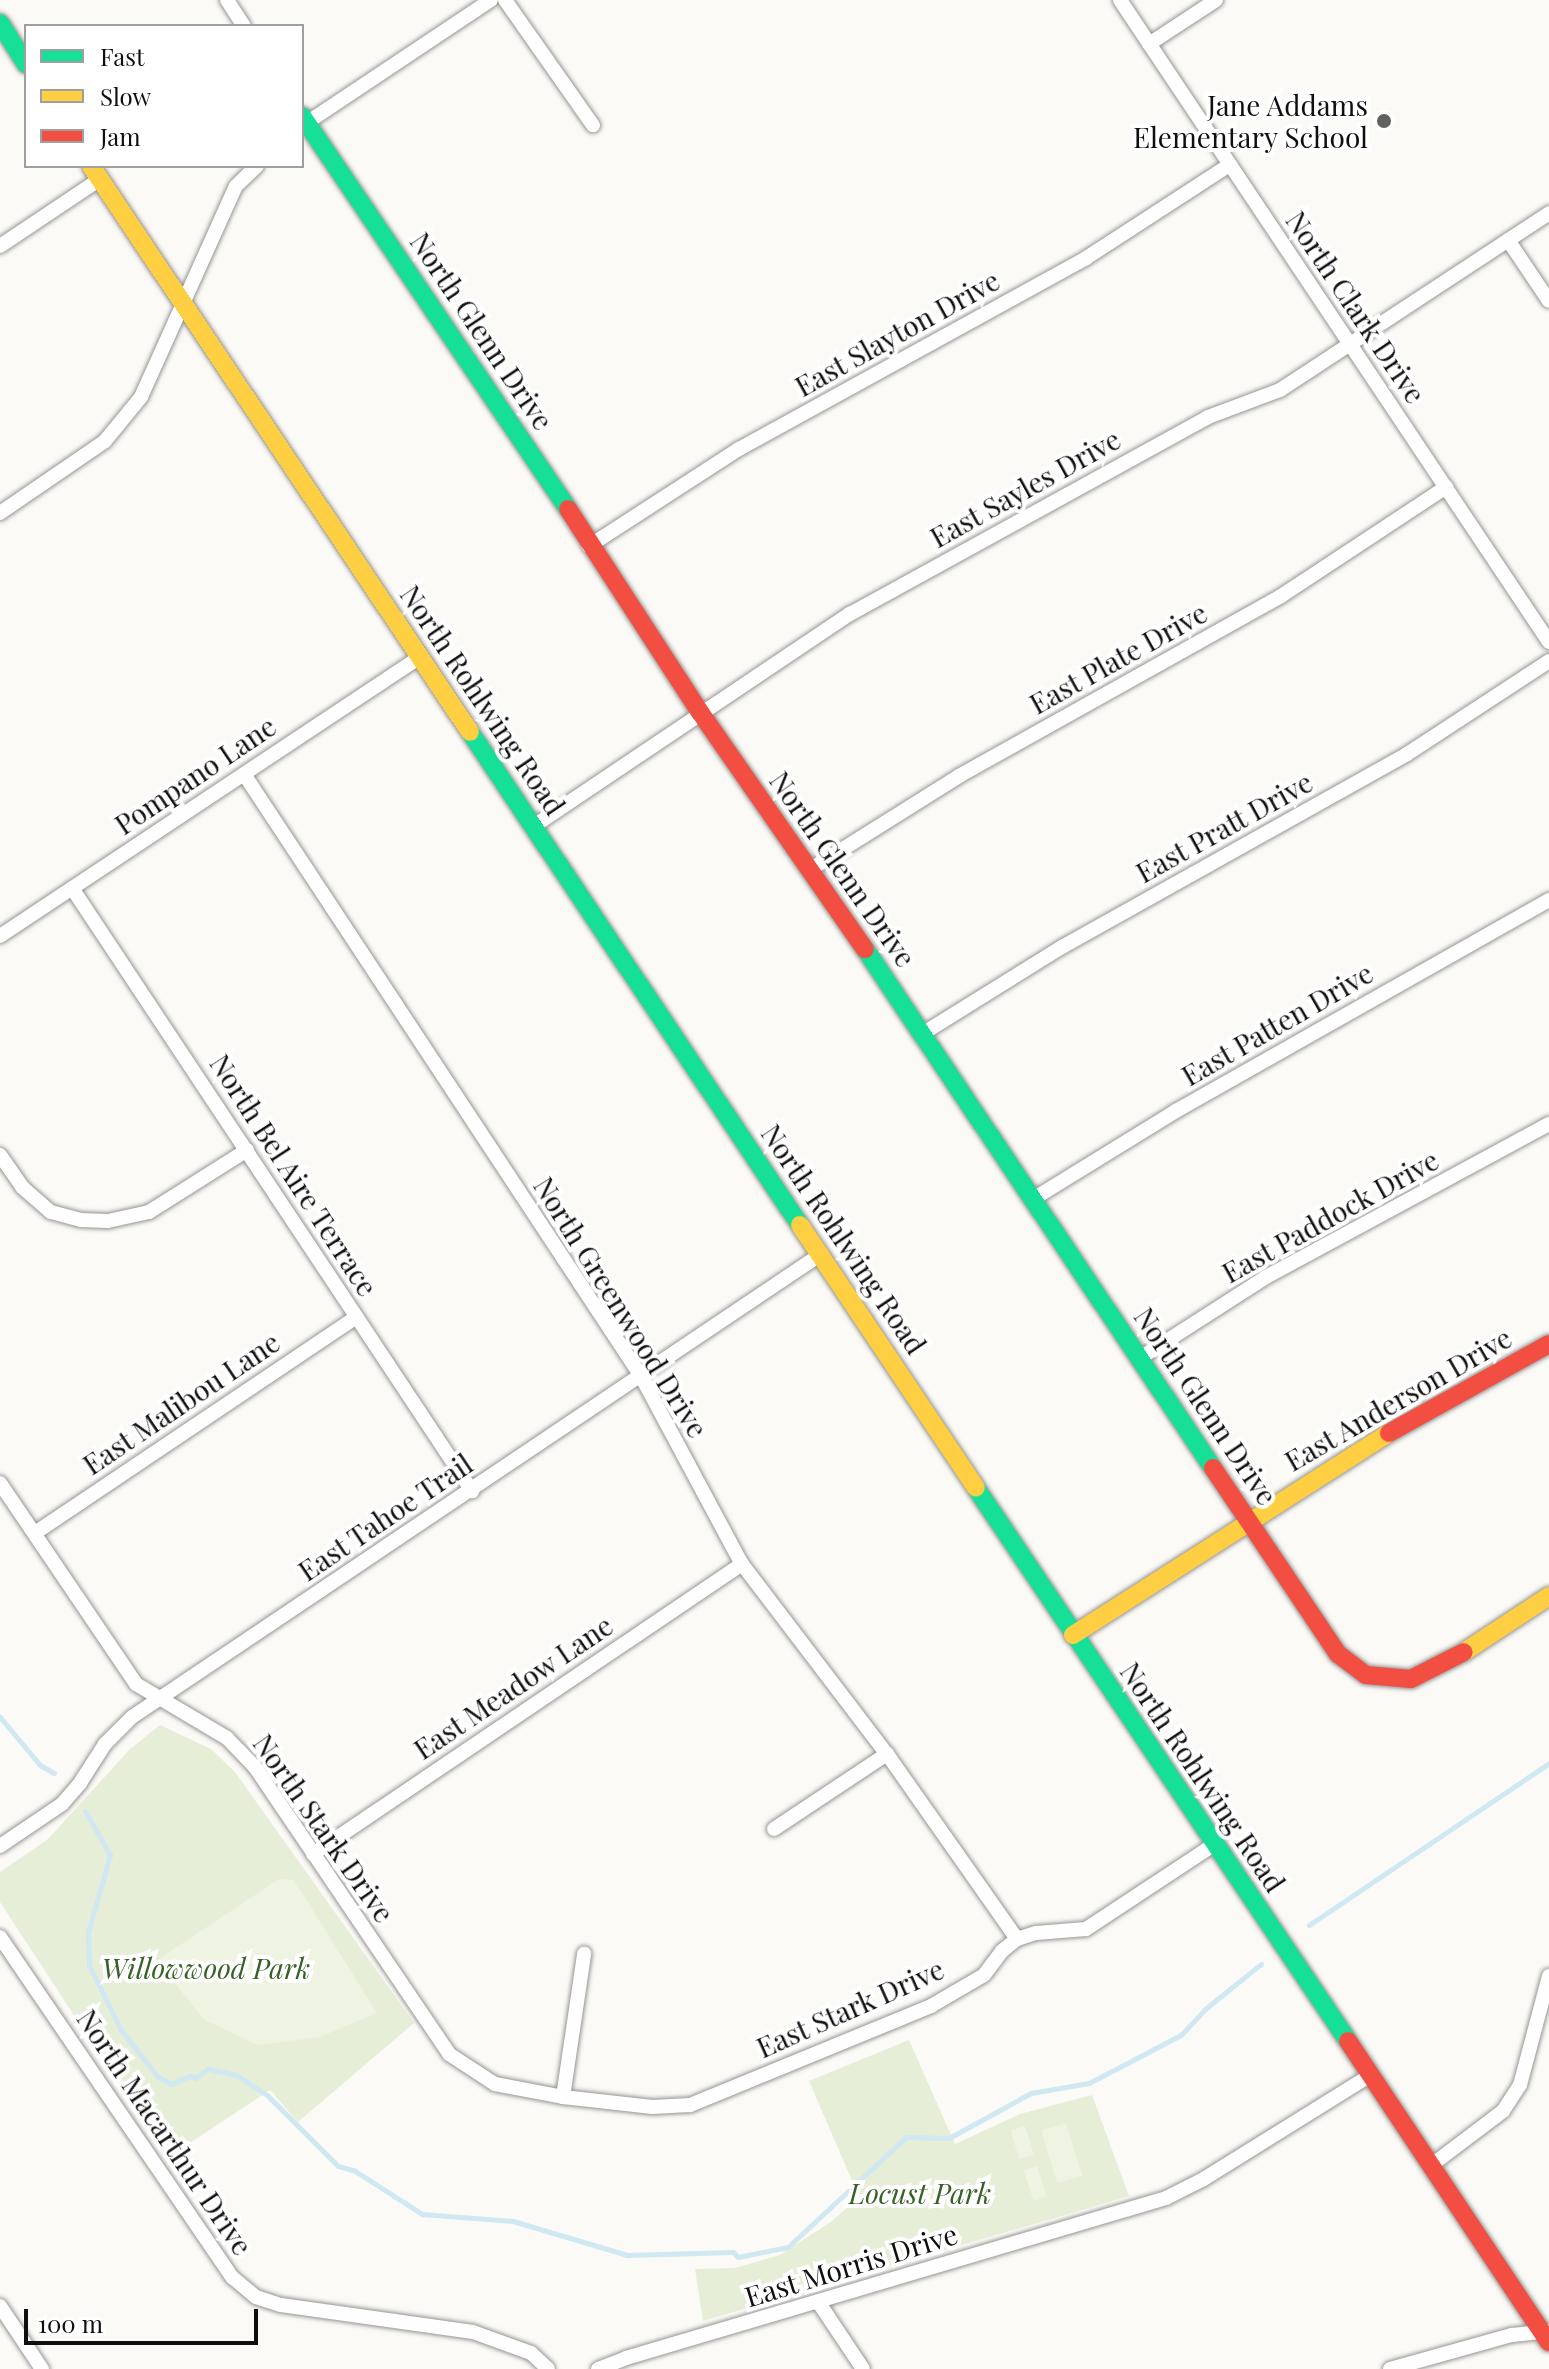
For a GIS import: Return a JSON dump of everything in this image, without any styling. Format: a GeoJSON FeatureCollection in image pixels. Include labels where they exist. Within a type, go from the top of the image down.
{"type":"FeatureCollection","features":[{"type":"Feature","properties":{"kind":"street"},"geometry":{"type":"LineString","coordinates":[[227,0],[243,24]]}},
{"type":"Feature","properties":{"kind":"street"},"geometry":{"type":"LineString","coordinates":[[304,121],[491,0]]}},
{"type":"Feature","properties":{"kind":"street"},"geometry":{"type":"LineString","coordinates":[[505,0],[593,125]]}},
{"type":"Feature","properties":{"kind":"street","name":"North Clark Drive"},"geometry":{"type":"LineString","coordinates":[[1120,0],[1549,642]]}},
{"type":"Feature","properties":{"kind":"street"},"geometry":{"type":"LineString","coordinates":[[1149,44],[1216,0]]}},
{"type":"Feature","properties":{"kind":"street"},"geometry":{"type":"LineString","coordinates":[[0,23],[24,61]]}},
{"type":"Feature","properties":{"kind":"street","name":"North Glenn Drive"},"geometry":{"type":"LineString","coordinates":[[304,123],[511,421],[589,546],[700,712],[811,869],[1338,1654],[1366,1675],[1411,1679],[1447,1663],[1549,1596]]}},
{"type":"Feature","properties":{"kind":"street","name":"East Slayton Drive"},"geometry":{"type":"LineString","coordinates":[[589,546],[739,449],[1086,258],[1229,165]]}},
{"type":"Feature","properties":{"kind":"street"},"geometry":{"type":"LineString","coordinates":[[0,513],[82,459],[120,425],[153,377],[236,186],[255,168]]}},
{"type":"Feature","properties":{"kind":"street"},"geometry":{"type":"LineString","coordinates":[[0,246],[96,172]]}},
{"type":"Feature","properties":{"kind":"street","name":"North Rohlwing Road"},"geometry":{"type":"LineString","coordinates":[[96,172],[1073,1635],[1547,2335]]}},
{"type":"Feature","properties":{"kind":"street","name":"East Sayles Drive"},"geometry":{"type":"LineString","coordinates":[[534,826],[850,614],[1208,417],[1280,390],[1549,213]]}},
{"type":"Feature","properties":{"kind":"street"},"geometry":{"type":"LineString","coordinates":[[1508,240],[1549,301]]}},
{"type":"Feature","properties":{"kind":"street","name":"East Plate Drive"},"geometry":{"type":"LineString","coordinates":[[811,869],[959,776],[1281,596],[1446,487]]}},
{"type":"Feature","properties":{"kind":"street","name":"Pompano Lane"},"geometry":{"type":"LineString","coordinates":[[0,936],[420,657]]}},
{"type":"Feature","properties":{"kind":"street","name":"East Pratt Drive"},"geometry":{"type":"LineString","coordinates":[[922,1034],[1062,947],[1407,754],[1549,661]]}},
{"type":"Feature","properties":{"kind":"street","name":"North Greenwood Drive"},"geometry":{"type":"LineString","coordinates":[[244,774],[641,1376],[742,1564],[887,1754],[1017,1939]]}},
{"type":"Feature","properties":{"kind":"street","name":"North Bel Aire Terrace"},"geometry":{"type":"LineString","coordinates":[[72,888],[472,1491]]}},
{"type":"Feature","properties":{"kind":"street","name":"East Patten Drive"},"geometry":{"type":"LineString","coordinates":[[1033,1199],[1176,1111],[1549,900]]}},
{"type":"Feature","properties":{"kind":"street","name":"East Paddock Drive"},"geometry":{"type":"LineString","coordinates":[[1140,1358],[1266,1277],[1549,1124]]}},
{"type":"Feature","properties":{"kind":"street"},"geometry":{"type":"LineString","coordinates":[[0,1155],[22,1187],[51,1212],[81,1220],[108,1221],[149,1212],[247,1150]]}},
{"type":"Feature","properties":{"kind":"street","name":"East Tahoe Trail"},"geometry":{"type":"LineString","coordinates":[[0,1846],[62,1804],[117,1731],[160,1698],[821,1254]]}},
{"type":"Feature","properties":{"kind":"street","name":"East Malibou Lane"},"geometry":{"type":"LineString","coordinates":[[35,1533],[356,1317]]}},
{"type":"Feature","properties":{"kind":"street","name":"East Anderson Drive"},"geometry":{"type":"LineString","coordinates":[[1073,1635],[1351,1454],[1549,1344]]}},
{"type":"Feature","properties":{"kind":"street","name":"North Stark Drive"},"geometry":{"type":"LineString","coordinates":[[0,1483],[136,1684],[227,1738],[255,1767],[449,2054],[495,2084],[563,2097]]}},
{"type":"Feature","properties":{"kind":"street","name":"East Meadow Lane"},"geometry":{"type":"LineString","coordinates":[[313,1854],[742,1564]]}},
{"type":"Feature","properties":{"kind":"street"},"geometry":{"type":"LineString","coordinates":[[774,1829],[887,1754]]}},
{"type":"Feature","properties":{"kind":"street"},"geometry":{"type":"LineString","coordinates":[[1017,1939],[1036,1933],[1086,1929],[1215,1844]]}},
{"type":"Feature","properties":{"kind":"street","name":"North Macarthur Drive"},"geometry":{"type":"LineString","coordinates":[[0,1937],[232,2277],[256,2297],[281,2305],[473,2332],[531,2353],[548,2369]]}},
{"type":"Feature","properties":{"kind":"street","name":"East Stark Drive"},"geometry":{"type":"LineString","coordinates":[[563,2097],[652,2107],[690,2105],[931,2006],[984,1975],[1002,1951],[1017,1939]]}},
{"type":"Feature","properties":{"kind":"street"},"geometry":{"type":"LineString","coordinates":[[563,2097],[584,1954]]}},
{"type":"Feature","properties":{"kind":"street"},"geometry":{"type":"LineString","coordinates":[[1433,2164],[1503,2111],[1520,2085],[1549,1976]]}},
{"type":"Feature","properties":{"kind":"street","name":"East Morris Drive"},"geometry":{"type":"LineString","coordinates":[[598,2369],[626,2358],[1166,2198],[1202,2180],[1371,2075]]}},
{"type":"Feature","properties":{"kind":"street"},"geometry":{"type":"LineString","coordinates":[[819,2303],[863,2369]]}},
{"type":"Feature","properties":{"kind":"street"},"geometry":{"type":"LineString","coordinates":[[0,2306],[42,2369]]}},
{"type":"Feature","properties":{"kind":"street"},"geometry":{"type":"LineString","coordinates":[[1390,2369],[1512,2335],[1547,2335]]}},
{"type":"Feature","properties":{"kind":"green space","name":"Willowwood Park"},"geometry":{"type":"Polygon","coordinates":[[[160,1725],[211,1749],[235,1772],[414,2023],[298,2122],[270,2090],[167,2158],[0,1902],[0,1872],[47,1840],[130,1749],[160,1725]]]}},
{"type":"Feature","properties":{"kind":"green space"},"geometry":{"type":"Polygon","coordinates":[[[279,1879],[294,1880],[377,2013],[320,2037],[258,2045],[205,2020],[156,1961],[279,1879]]]}},
{"type":"Feature","properties":{"kind":"green space","name":"Locust Park"},"geometry":{"type":"Polygon","coordinates":[[[909,2040],[955,2144],[1020,2114],[1092,2095],[1129,2196],[703,2321],[695,2269],[735,2268],[780,2255],[832,2221],[859,2197],[809,2081],[909,2040]]]}},
{"type":"Feature","properties":{"kind":"green space"},"geometry":{"type":"Polygon","coordinates":[[[1066,2123],[1082,2176],[1057,2183],[1041,2131],[1066,2123]]]}},
{"type":"Feature","properties":{"kind":"green space"},"geometry":{"type":"Polygon","coordinates":[[[1025,2126],[1034,2155],[1019,2159],[1011,2130],[1025,2126]]]}},
{"type":"Feature","properties":{"kind":"green space"},"geometry":{"type":"Polygon","coordinates":[[[1037,2166],[1047,2196],[1034,2201],[1024,2170],[1037,2166]]]}},
{"type":"Feature","properties":{"kind":"waterway"},"geometry":{"type":"LineString","coordinates":[[0,1717],[40,1765],[54,1773]]}},
{"type":"Feature","properties":{"kind":"waterway"},"geometry":{"type":"LineString","coordinates":[[1309,1925],[1549,1763]]}},
{"type":"Feature","properties":{"kind":"waterway"},"geometry":{"type":"LineString","coordinates":[[85,1811],[110,1855],[88,1932],[89,1965],[121,2030],[158,2077],[171,2084],[190,2076],[195,2078],[208,2069],[236,2075],[268,2096],[338,2166],[355,2171],[422,2214],[513,2221],[627,2255],[733,2252],[738,2257],[788,2247],[906,2137],[949,2138],[1031,2093],[1089,2083],[1181,2035],[1205,2009],[1261,1964]]}},
{"type":"Feature","properties":{"kind":"traffic: fast"},"geometry":{"type":"LineString","coordinates":[[0,23],[24,61]]}},
{"type":"Feature","properties":{"kind":"traffic: fast"},"geometry":{"type":"LineString","coordinates":[[304,119],[568,509]]}},
{"type":"Feature","properties":{"kind":"traffic: fast"},"geometry":{"type":"LineString","coordinates":[[470,732],[800,1225]]}},
{"type":"Feature","properties":{"kind":"traffic: fast"},"geometry":{"type":"LineString","coordinates":[[865,949],[1213,1468]]}},
{"type":"Feature","properties":{"kind":"traffic: fast"},"geometry":{"type":"LineString","coordinates":[[976,1488],[1348,2041]]}},
{"type":"Feature","properties":{"kind":"traffic: slow"},"geometry":{"type":"LineString","coordinates":[[92,168],[470,732]]}},
{"type":"Feature","properties":{"kind":"traffic: slow"},"geometry":{"type":"LineString","coordinates":[[800,1225],[976,1488]]}},
{"type":"Feature","properties":{"kind":"traffic: slow"},"geometry":{"type":"LineString","coordinates":[[1073,1635],[1389,1433]]}},
{"type":"Feature","properties":{"kind":"traffic: slow"},"geometry":{"type":"LineString","coordinates":[[1464,1652],[1549,1596]]}},
{"type":"Feature","properties":{"kind":"traffic: jam"},"geometry":{"type":"LineString","coordinates":[[568,509],[700,712],[865,949]]}},
{"type":"Feature","properties":{"kind":"traffic: jam"},"geometry":{"type":"LineString","coordinates":[[1389,1433],[1549,1344]]}},
{"type":"Feature","properties":{"kind":"traffic: jam"},"geometry":{"type":"LineString","coordinates":[[1213,1468],[1338,1654],[1366,1675],[1411,1679],[1464,1652]]}},
{"type":"Feature","properties":{"kind":"traffic: jam"},"geometry":{"type":"LineString","coordinates":[[1348,2041],[1549,2342]]}},
{"type":"Feature","properties":{"kind":"place","name":"Jane Addams Elementary School"},"geometry":{"type":"Point","coordinates":[1384,121]}}]}
